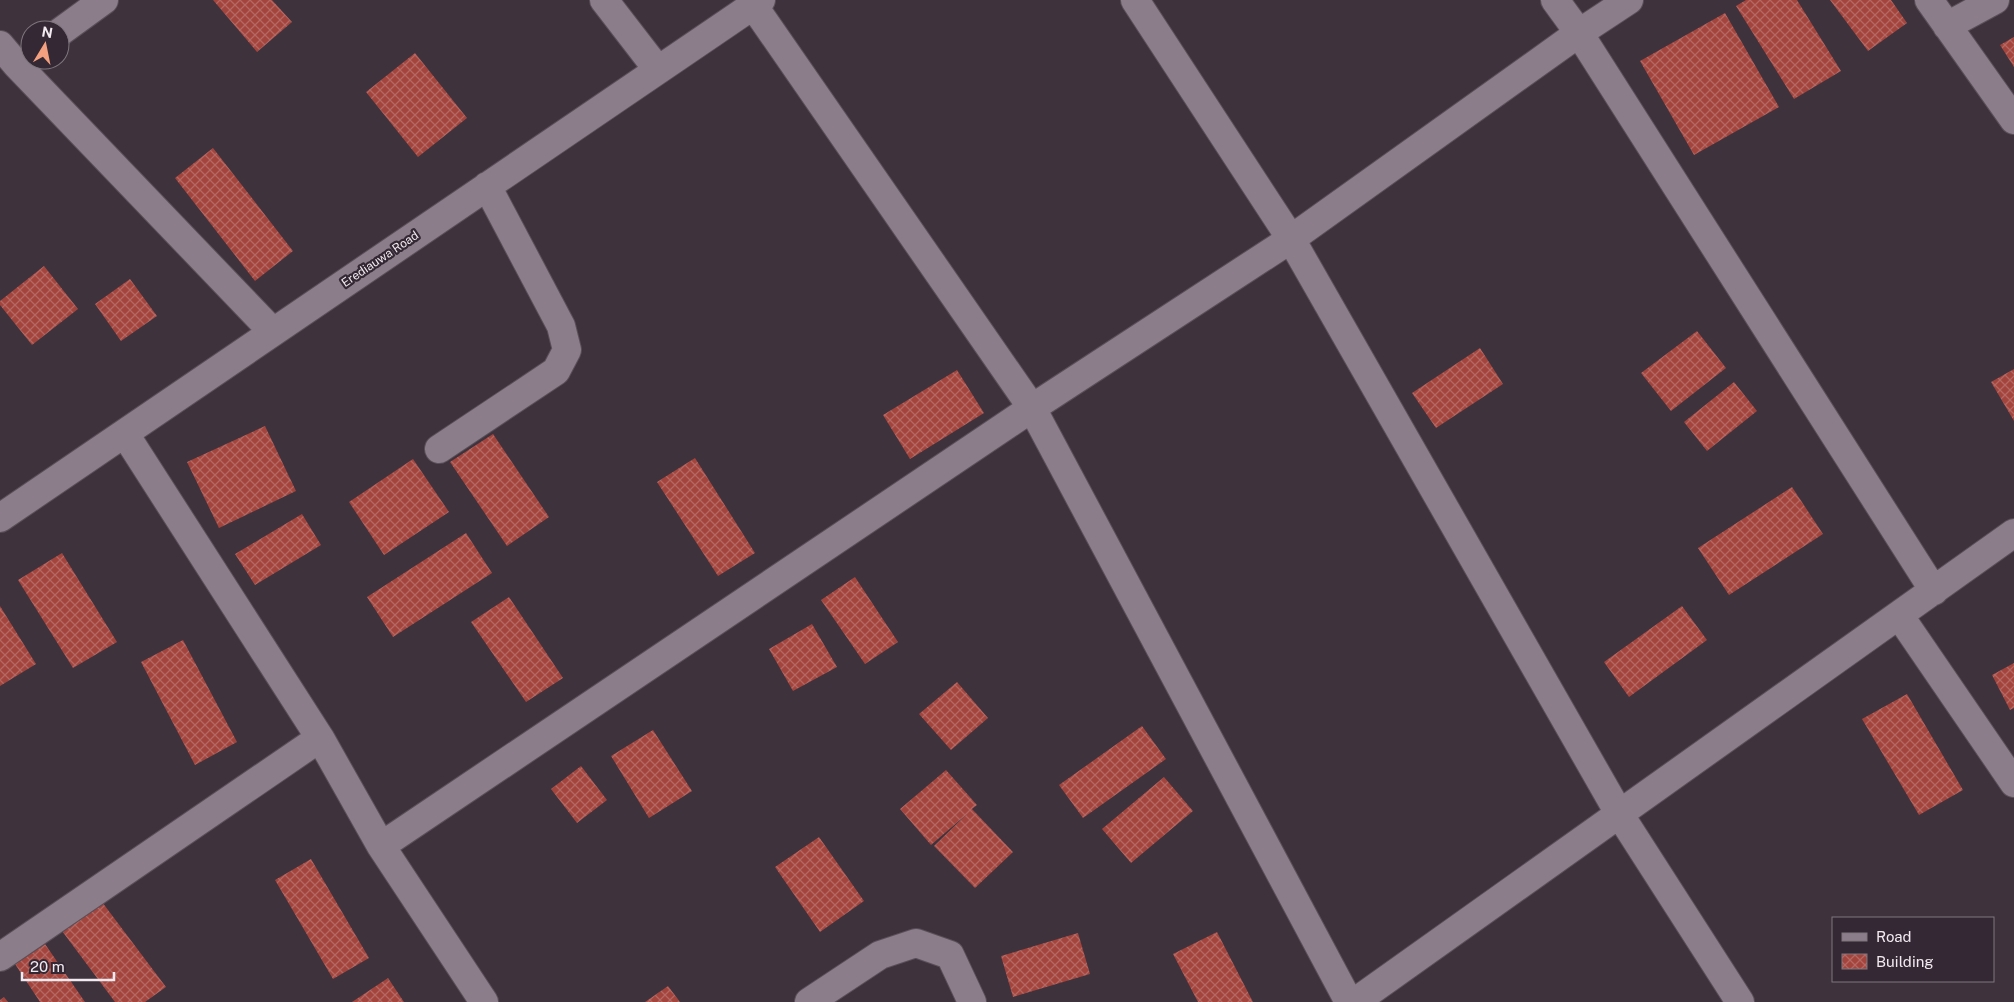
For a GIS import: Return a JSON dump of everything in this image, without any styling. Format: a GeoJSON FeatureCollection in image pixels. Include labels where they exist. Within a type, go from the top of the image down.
{"type":"FeatureCollection","features":[{"type":"Feature","properties":{"kind":"street"},"geometry":{"type":"LineString","coordinates":[[70,25],[104,0]]}},
{"type":"Feature","properties":{"kind":"street"},"geometry":{"type":"LineString","coordinates":[[604,0],[658,70]]}},
{"type":"Feature","properties":{"kind":"street"},"geometry":{"type":"LineString","coordinates":[[1135,0],[1291,239],[1620,815],[1740,1002]]}},
{"type":"Feature","properties":{"kind":"street"},"geometry":{"type":"LineString","coordinates":[[1555,0],[1578,33],[1934,591]]}},
{"type":"Feature","properties":{"kind":"street"},"geometry":{"type":"LineString","coordinates":[[381,846],[1032,408],[1291,239],[1578,33],[1628,0]]}},
{"type":"Feature","properties":{"kind":"street"},"geometry":{"type":"LineString","coordinates":[[1929,0],[2014,120]]}},
{"type":"Feature","properties":{"kind":"street"},"geometry":{"type":"LineString","coordinates":[[1947,26],[1995,0]]}},
{"type":"Feature","properties":{"kind":"street"},"geometry":{"type":"LineString","coordinates":[[757,3],[1032,408],[1349,1002]]}},
{"type":"Feature","properties":{"kind":"street","name":"Erediauwa Road"},"geometry":{"type":"LineString","coordinates":[[0,518],[757,3]]}},
{"type":"Feature","properties":{"kind":"street"},"geometry":{"type":"LineString","coordinates":[[15,54],[273,332]]}},
{"type":"Feature","properties":{"kind":"street"},"geometry":{"type":"LineString","coordinates":[[439,449],[556,371],[567,350],[561,326],[487,186]]}},
{"type":"Feature","properties":{"kind":"street"},"geometry":{"type":"LineString","coordinates":[[125,434],[320,738],[381,846],[484,1002]]}},
{"type":"Feature","properties":{"kind":"street"},"geometry":{"type":"LineString","coordinates":[[1355,1002],[1620,815],[2014,532]]}},
{"type":"Feature","properties":{"kind":"street"},"geometry":{"type":"LineString","coordinates":[[1899,614],[2014,784]]}},
{"type":"Feature","properties":{"kind":"street"},"geometry":{"type":"LineString","coordinates":[[0,957],[320,738]]}},
{"type":"Feature","properties":{"kind":"street"},"geometry":{"type":"LineString","coordinates":[[809,1002],[880,955],[916,943],[950,955],[972,1002]]}},
{"type":"Feature","properties":{"kind":"building"},"geometry":{"type":"Polygon","coordinates":[[[213,0],[272,0],[292,22],[257,52],[213,0]]]}},
{"type":"Feature","properties":{"kind":"building"},"geometry":{"type":"Polygon","coordinates":[[[1746,0],[1797,0],[1841,71],[1794,99],[1736,6],[1746,0]]]}},
{"type":"Feature","properties":{"kind":"building"},"geometry":{"type":"Polygon","coordinates":[[[1830,0],[1891,0],[1907,23],[1868,51],[1830,0]]]}},
{"type":"Feature","properties":{"kind":"building"},"geometry":{"type":"Polygon","coordinates":[[[1725,13],[1779,107],[1694,155],[1640,61],[1725,13]]]}},
{"type":"Feature","properties":{"kind":"building"},"geometry":{"type":"Polygon","coordinates":[[[2014,37],[2014,67],[2000,45],[2014,37]]]}},
{"type":"Feature","properties":{"kind":"building"},"geometry":{"type":"Polygon","coordinates":[[[415,53],[467,118],[418,157],[366,92],[415,53]]]}},
{"type":"Feature","properties":{"kind":"building"},"geometry":{"type":"Polygon","coordinates":[[[213,148],[293,251],[255,281],[175,178],[213,148]]]}},
{"type":"Feature","properties":{"kind":"building"},"geometry":{"type":"Polygon","coordinates":[[[44,266],[78,309],[32,345],[0,305],[0,301],[44,266]]]}},
{"type":"Feature","properties":{"kind":"building"},"geometry":{"type":"Polygon","coordinates":[[[130,279],[157,316],[121,341],[95,304],[130,279]]]}},
{"type":"Feature","properties":{"kind":"building"},"geometry":{"type":"Polygon","coordinates":[[[1697,331],[1726,368],[1671,411],[1641,373],[1697,331]]]}},
{"type":"Feature","properties":{"kind":"building"},"geometry":{"type":"Polygon","coordinates":[[[1480,348],[1503,384],[1436,428],[1412,393],[1480,348]]]}},
{"type":"Feature","properties":{"kind":"building"},"geometry":{"type":"Polygon","coordinates":[[[2014,369],[2014,421],[1991,382],[2014,369]]]}},
{"type":"Feature","properties":{"kind":"building"},"geometry":{"type":"Polygon","coordinates":[[[957,370],[984,413],[910,459],[883,415],[957,370]]]}},
{"type":"Feature","properties":{"kind":"building"},"geometry":{"type":"Polygon","coordinates":[[[1734,382],[1757,411],[1707,451],[1684,422],[1734,382]]]}},
{"type":"Feature","properties":{"kind":"building"},"geometry":{"type":"Polygon","coordinates":[[[265,426],[296,491],[219,528],[187,462],[265,426]]]}},
{"type":"Feature","properties":{"kind":"building"},"geometry":{"type":"Polygon","coordinates":[[[493,434],[549,517],[507,546],[450,462],[493,434]]]}},
{"type":"Feature","properties":{"kind":"building"},"geometry":{"type":"Polygon","coordinates":[[[695,458],[755,553],[718,576],[657,482],[695,458]]]}},
{"type":"Feature","properties":{"kind":"building"},"geometry":{"type":"Polygon","coordinates":[[[413,459],[449,512],[384,555],[349,502],[413,459]]]}},
{"type":"Feature","properties":{"kind":"building"},"geometry":{"type":"Polygon","coordinates":[[[1792,487],[1823,534],[1729,595],[1698,548],[1792,487]]]}},
{"type":"Feature","properties":{"kind":"building"},"geometry":{"type":"Polygon","coordinates":[[[302,514],[321,545],[255,585],[235,554],[302,514]]]}},
{"type":"Feature","properties":{"kind":"building"},"geometry":{"type":"Polygon","coordinates":[[[466,533],[492,573],[393,637],[367,597],[466,533]]]}},
{"type":"Feature","properties":{"kind":"building"},"geometry":{"type":"Polygon","coordinates":[[[62,553],[117,642],[73,668],[18,580],[62,553]]]}},
{"type":"Feature","properties":{"kind":"building"},"geometry":{"type":"Polygon","coordinates":[[[855,577],[898,642],[865,664],[821,600],[855,577]]]}},
{"type":"Feature","properties":{"kind":"building"},"geometry":{"type":"Polygon","coordinates":[[[509,597],[563,678],[526,702],[471,622],[509,597]]]}},
{"type":"Feature","properties":{"kind":"building"},"geometry":{"type":"Polygon","coordinates":[[[0,606],[36,664],[0,686],[0,606]]]}},
{"type":"Feature","properties":{"kind":"building"},"geometry":{"type":"Polygon","coordinates":[[[1682,606],[1707,640],[1629,697],[1604,662],[1682,606]]]}},
{"type":"Feature","properties":{"kind":"building"},"geometry":{"type":"Polygon","coordinates":[[[812,624],[837,667],[793,691],[769,649],[812,624]]]}},
{"type":"Feature","properties":{"kind":"building"},"geometry":{"type":"Polygon","coordinates":[[[183,640],[237,742],[195,765],[141,662],[183,640]]]}},
{"type":"Feature","properties":{"kind":"building"},"geometry":{"type":"Polygon","coordinates":[[[2014,663],[2014,708],[2010,710],[1992,675],[2014,663]]]}},
{"type":"Feature","properties":{"kind":"building"},"geometry":{"type":"Polygon","coordinates":[[[957,682],[988,718],[951,750],[919,714],[957,682]]]}},
{"type":"Feature","properties":{"kind":"building"},"geometry":{"type":"Polygon","coordinates":[[[1907,694],[1963,790],[1919,815],[1862,719],[1907,694]]]}},
{"type":"Feature","properties":{"kind":"building"},"geometry":{"type":"Polygon","coordinates":[[[1142,726],[1166,759],[1083,818],[1059,785],[1142,726]]]}},
{"type":"Feature","properties":{"kind":"building"},"geometry":{"type":"Polygon","coordinates":[[[653,730],[692,791],[649,818],[611,756],[653,730]]]}},
{"type":"Feature","properties":{"kind":"building"},"geometry":{"type":"Polygon","coordinates":[[[581,766],[607,800],[577,823],[551,789],[581,766]]]}},
{"type":"Feature","properties":{"kind":"building"},"geometry":{"type":"Polygon","coordinates":[[[946,770],[977,805],[972,809],[1013,852],[975,888],[934,846],[967,814],[931,845],[900,809],[946,770]]]}},
{"type":"Feature","properties":{"kind":"building"},"geometry":{"type":"Polygon","coordinates":[[[1164,777],[1193,811],[1131,863],[1102,829],[1164,777]]]}},
{"type":"Feature","properties":{"kind":"building"},"geometry":{"type":"Polygon","coordinates":[[[819,837],[864,901],[820,932],[775,867],[819,837]]]}},
{"type":"Feature","properties":{"kind":"building"},"geometry":{"type":"Polygon","coordinates":[[[311,859],[369,958],[333,979],[275,880],[311,859]]]}},
{"type":"Feature","properties":{"kind":"building"},"geometry":{"type":"Polygon","coordinates":[[[102,902],[166,987],[145,1002],[115,1002],[62,931],[102,902]]]}},
{"type":"Feature","properties":{"kind":"building"},"geometry":{"type":"Polygon","coordinates":[[[1217,932],[1253,1002],[1198,1002],[1173,954],[1217,932]]]}},
{"type":"Feature","properties":{"kind":"building"},"geometry":{"type":"Polygon","coordinates":[[[1078,933],[1090,974],[1013,997],[1001,956],[1078,933]]]}},
{"type":"Feature","properties":{"kind":"building"},"geometry":{"type":"Polygon","coordinates":[[[45,944],[85,1002],[40,1002],[15,964],[45,944]]]}},
{"type":"Feature","properties":{"kind":"building"},"geometry":{"type":"Polygon","coordinates":[[[388,978],[404,1002],[352,1002],[388,978]]]}},
{"type":"Feature","properties":{"kind":"building"},"geometry":{"type":"Polygon","coordinates":[[[668,986],[680,1002],[645,1002],[668,986]]]}},
{"type":"Feature","properties":{"kind":"building"},"geometry":{"type":"Polygon","coordinates":[[[4,997],[8,1002],[0,1002],[0,1000],[4,997]]]}}]}
